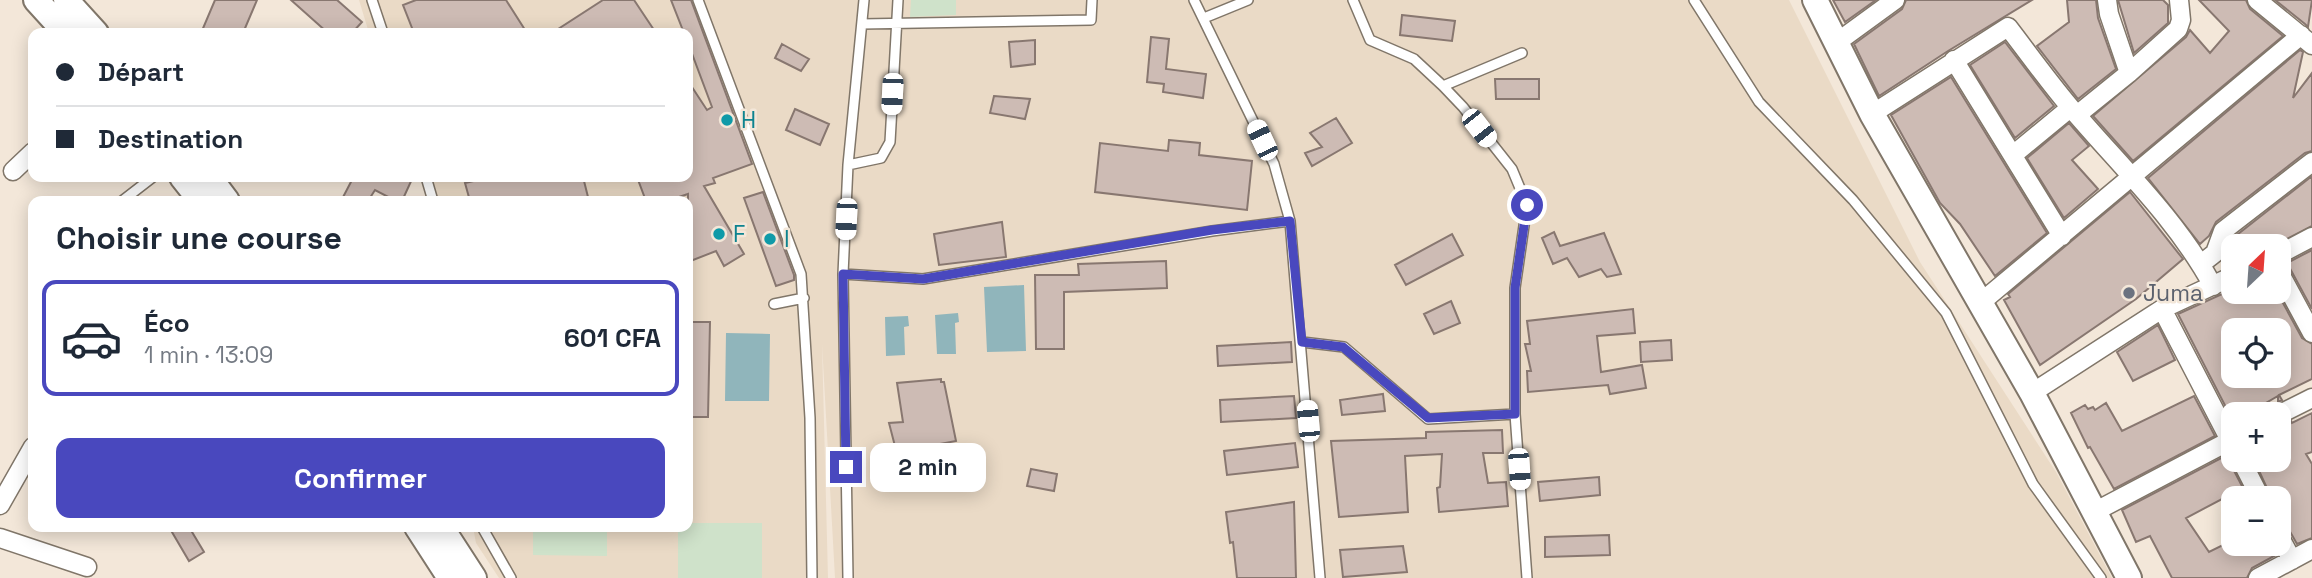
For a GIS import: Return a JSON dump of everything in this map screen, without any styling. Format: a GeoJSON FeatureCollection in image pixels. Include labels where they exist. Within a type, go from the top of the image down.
{"type":"FeatureCollection","features":[{"type":"Feature","properties":{"kind":"street"},"geometry":{"type":"LineString","coordinates":[[36,0],[61,28]]}},
{"type":"Feature","properties":{"kind":"street"},"geometry":{"type":"LineString","coordinates":[[66,0],[91,28]]}},
{"type":"Feature","properties":{"kind":"street"},"geometry":{"type":"LineString","coordinates":[[1815,0],[1872,114],[2032,393],[2129,578]]}},
{"type":"Feature","properties":{"kind":"street"},"geometry":{"type":"LineString","coordinates":[[1836,43],[1895,0]]}},
{"type":"Feature","properties":{"kind":"street"},"geometry":{"type":"LineString","coordinates":[[2107,0],[2129,73]]}},
{"type":"Feature","properties":{"kind":"street"},"geometry":{"type":"LineString","coordinates":[[2013,155],[2129,73],[2178,29],[2181,20],[2179,0]]}},
{"type":"Feature","properties":{"kind":"street"},"geometry":{"type":"LineString","coordinates":[[1979,304],[2132,174],[2308,37],[2257,0]]}},
{"type":"Feature","properties":{"kind":"street"},"geometry":{"type":"LineString","coordinates":[[1872,114],[2008,27],[2074,111],[2132,174],[2202,264],[2213,286]]}},
{"type":"Feature","properties":{"kind":"street"},"geometry":{"type":"LineString","coordinates":[[1954,60],[2062,236]]}},
{"type":"Feature","properties":{"kind":"street"},"geometry":{"type":"LineString","coordinates":[[13,171],[28,157]]}},
{"type":"Feature","properties":{"kind":"street"},"geometry":{"type":"LineString","coordinates":[[2202,264],[2215,253],[2223,231],[2312,162]]}},
{"type":"Feature","properties":{"kind":"street"},"geometry":{"type":"LineString","coordinates":[[186,182],[197,196]]}},
{"type":"Feature","properties":{"kind":"street"},"geometry":{"type":"LineString","coordinates":[[2291,248],[2312,237]]}},
{"type":"Feature","properties":{"kind":"street"},"geometry":{"type":"LineString","coordinates":[[2032,393],[2162,309],[2221,282]]}},
{"type":"Feature","properties":{"kind":"street"},"geometry":{"type":"LineString","coordinates":[[2291,294],[2312,333]]}},
{"type":"Feature","properties":{"kind":"street"},"geometry":{"type":"LineString","coordinates":[[2162,309],[2221,421]]}},
{"type":"Feature","properties":{"kind":"street"},"geometry":{"type":"LineString","coordinates":[[2291,408],[2312,398]]}},
{"type":"Feature","properties":{"kind":"street"},"geometry":{"type":"LineString","coordinates":[[2095,511],[2221,448]]}},
{"type":"Feature","properties":{"kind":"street"},"geometry":{"type":"LineString","coordinates":[[0,505],[28,456]]}},
{"type":"Feature","properties":{"kind":"street"},"geometry":{"type":"LineString","coordinates":[[420,532],[450,578]]}},
{"type":"Feature","properties":{"kind":"street"},"geometry":{"type":"LineString","coordinates":[[443,532],[474,578]]}},
{"type":"Feature","properties":{"kind":"street"},"geometry":{"type":"LineString","coordinates":[[0,538],[87,566]]}},
{"type":"Feature","properties":{"kind":"street"},"geometry":{"type":"LineString","coordinates":[[2258,578],[2312,549]]}},
{"type":"Feature","properties":{"kind":"street"},"geometry":{"type":"LineString","coordinates":[[2290,556],[2292,560]]}},
{"type":"Feature","properties":{"kind":"lane"},"geometry":{"type":"LineString","coordinates":[[372,0],[381,28]]}},
{"type":"Feature","properties":{"kind":"lane"},"geometry":{"type":"LineString","coordinates":[[698,0],[800,274],[804,298],[810,418],[811,578]]}},
{"type":"Feature","properties":{"kind":"lane"},"geometry":{"type":"LineString","coordinates":[[848,578],[843,274],[848,165],[864,0]]}},
{"type":"Feature","properties":{"kind":"lane"},"geometry":{"type":"LineString","coordinates":[[848,165],[881,158],[887,152],[890,142],[898,0]]}},
{"type":"Feature","properties":{"kind":"lane"},"geometry":{"type":"LineString","coordinates":[[862,24],[1091,20],[1092,0]]}},
{"type":"Feature","properties":{"kind":"lane"},"geometry":{"type":"LineString","coordinates":[[1194,0],[1274,164],[1290,221],[1320,578]]}},
{"type":"Feature","properties":{"kind":"lane"},"geometry":{"type":"LineString","coordinates":[[1204,18],[1248,0]]}},
{"type":"Feature","properties":{"kind":"lane"},"geometry":{"type":"LineString","coordinates":[[1353,0],[1370,40],[1414,59],[1463,107],[1512,169],[1527,205],[1515,288],[1515,414],[1527,578]]}},
{"type":"Feature","properties":{"kind":"lane"},"geometry":{"type":"LineString","coordinates":[[1694,0],[1759,102],[1853,200],[1945,313],[2033,484],[2101,578]]}},
{"type":"Feature","properties":{"kind":"lane"},"geometry":{"type":"LineString","coordinates":[[1443,86],[1522,53]]}},
{"type":"Feature","properties":{"kind":"lane"},"geometry":{"type":"LineString","coordinates":[[128,196],[147,182]]}},
{"type":"Feature","properties":{"kind":"lane"},"geometry":{"type":"LineString","coordinates":[[843,274],[923,279],[1212,230],[1290,221]]}},
{"type":"Feature","properties":{"kind":"lane"},"geometry":{"type":"LineString","coordinates":[[774,304],[804,298]]}},
{"type":"Feature","properties":{"kind":"lane"},"geometry":{"type":"LineString","coordinates":[[1302,342],[1343,347],[1428,418],[1515,414]]}},
{"type":"Feature","properties":{"kind":"lane"},"geometry":{"type":"LineString","coordinates":[[485,532],[512,578]]}},
{"type":"Feature","properties":{"kind":"shaded area"},"geometry":{"type":"Polygon","coordinates":[[[359,0],[1789,0],[1920,262],[2056,472],[2112,578],[835,578],[822,344],[828,578],[499,578],[476,543],[474,532],[693,532],[693,196],[427,196],[423,182],[693,182],[693,28],[367,28],[359,0]]]}},
{"type":"Feature","properties":{"kind":"green space"},"geometry":{"type":"Polygon","coordinates":[[[911,0],[956,0],[956,15],[910,17],[911,0]]]}},
{"type":"Feature","properties":{"kind":"green space"},"geometry":{"type":"Polygon","coordinates":[[[693,523],[762,523],[762,578],[678,578],[678,532],[693,532],[693,523]]]}},
{"type":"Feature","properties":{"kind":"green space"},"geometry":{"type":"Polygon","coordinates":[[[533,532],[607,532],[607,556],[533,555],[533,532]]]}},
{"type":"Feature","properties":{"kind":"water"},"geometry":{"type":"Polygon","coordinates":[[[1024,285],[1026,351],[987,352],[984,287],[1024,285]]]}},
{"type":"Feature","properties":{"kind":"water"},"geometry":{"type":"Polygon","coordinates":[[[958,313],[959,322],[955,323],[956,354],[937,354],[935,315],[958,313]]]}},
{"type":"Feature","properties":{"kind":"water"},"geometry":{"type":"Polygon","coordinates":[[[908,316],[909,326],[904,327],[905,355],[886,356],[885,317],[908,316]]]}},
{"type":"Feature","properties":{"kind":"water"},"geometry":{"type":"Polygon","coordinates":[[[726,333],[770,334],[769,401],[725,401],[726,333]]]}},
{"type":"Feature","properties":{"kind":"building"},"geometry":{"type":"Polygon","coordinates":[[[215,0],[257,0],[245,28],[203,28],[215,0]]]}},
{"type":"Feature","properties":{"kind":"building"},"geometry":{"type":"Polygon","coordinates":[[[291,0],[337,0],[362,22],[357,28],[322,28],[291,0]]]}},
{"type":"Feature","properties":{"kind":"building"},"geometry":{"type":"Polygon","coordinates":[[[416,0],[506,0],[524,28],[412,28],[403,5],[416,0]]]}},
{"type":"Feature","properties":{"kind":"building"},"geometry":{"type":"Polygon","coordinates":[[[603,0],[634,0],[653,28],[560,28],[603,0]]]}},
{"type":"Feature","properties":{"kind":"building"},"geometry":{"type":"Polygon","coordinates":[[[671,0],[691,0],[752,164],[713,178],[715,183],[704,186],[744,254],[724,266],[716,251],[693,260],[693,196],[644,196],[639,182],[693,182],[693,89],[707,110],[712,107],[693,56],[693,28],[682,28],[671,0]]]}},
{"type":"Feature","properties":{"kind":"building"},"geometry":{"type":"Polygon","coordinates":[[[1833,0],[1876,0],[1845,22],[1833,0]]]}},
{"type":"Feature","properties":{"kind":"building"},"geometry":{"type":"Polygon","coordinates":[[[1906,0],[2032,0],[1879,96],[1854,44],[1902,9],[1906,0]]]}},
{"type":"Feature","properties":{"kind":"building"},"geometry":{"type":"Polygon","coordinates":[[[2067,0],[2096,0],[2098,18],[2116,69],[2078,99],[2037,46],[2069,22],[2067,0]]]}},
{"type":"Feature","properties":{"kind":"building"},"geometry":{"type":"Polygon","coordinates":[[[2118,0],[2163,0],[2168,5],[2168,23],[2134,53],[2118,0]]]}},
{"type":"Feature","properties":{"kind":"building"},"geometry":{"type":"Polygon","coordinates":[[[2199,0],[2246,0],[2250,9],[2283,36],[2133,161],[2093,116],[2186,37],[2190,30],[2210,53],[2229,31],[2199,0]]]}},
{"type":"Feature","properties":{"kind":"building"},"geometry":{"type":"Polygon","coordinates":[[[2275,0],[2312,0],[2308,27],[2305,24],[2275,0]]]}},
{"type":"Feature","properties":{"kind":"building"},"geometry":{"type":"Polygon","coordinates":[[[1402,15],[1455,21],[1452,41],[1400,35],[1402,15]]]}},
{"type":"Feature","properties":{"kind":"building"},"geometry":{"type":"Polygon","coordinates":[[[1151,37],[1169,39],[1166,69],[1206,74],[1203,98],[1163,92],[1164,84],[1147,82],[1151,37]]]}},
{"type":"Feature","properties":{"kind":"building"},"geometry":{"type":"Polygon","coordinates":[[[1035,40],[1035,64],[1011,67],[1009,42],[1035,40]]]}},
{"type":"Feature","properties":{"kind":"building"},"geometry":{"type":"Polygon","coordinates":[[[2005,42],[2054,106],[2015,138],[1970,65],[2005,42]]]}},
{"type":"Feature","properties":{"kind":"building"},"geometry":{"type":"Polygon","coordinates":[[[782,44],[809,59],[801,71],[775,58],[782,44]]]}},
{"type":"Feature","properties":{"kind":"building"},"geometry":{"type":"Polygon","coordinates":[[[2300,50],[2303,52],[2293,98],[2312,73],[2312,151],[2305,153],[2216,222],[2209,236],[2200,244],[2148,178],[2300,50]]]}},
{"type":"Feature","properties":{"kind":"building"},"geometry":{"type":"Polygon","coordinates":[[[1951,77],[2047,233],[1995,276],[1960,224],[1940,203],[1891,115],[1951,77]]]}},
{"type":"Feature","properties":{"kind":"building"},"geometry":{"type":"Polygon","coordinates":[[[1495,79],[1539,79],[1539,99],[1496,99],[1495,79]]]}},
{"type":"Feature","properties":{"kind":"building"},"geometry":{"type":"Polygon","coordinates":[[[994,96],[1030,99],[1025,119],[990,113],[994,96]]]}},
{"type":"Feature","properties":{"kind":"building"},"geometry":{"type":"Polygon","coordinates":[[[795,109],[829,124],[820,145],[786,130],[795,109]]]}},
{"type":"Feature","properties":{"kind":"building"},"geometry":{"type":"Polygon","coordinates":[[[1336,118],[1352,143],[1312,166],[1305,153],[1322,147],[1310,133],[1336,118]]]}},
{"type":"Feature","properties":{"kind":"building"},"geometry":{"type":"Polygon","coordinates":[[[2069,123],[2089,146],[2072,160],[2098,189],[2064,218],[2027,158],[2069,123]]]}},
{"type":"Feature","properties":{"kind":"building"},"geometry":{"type":"Polygon","coordinates":[[[1169,140],[1200,143],[1199,155],[1252,161],[1247,210],[1095,192],[1100,143],[1168,151],[1169,140]]]}},
{"type":"Feature","properties":{"kind":"building"},"geometry":{"type":"Polygon","coordinates":[[[2312,176],[2312,226],[2291,237],[2291,234],[2238,234],[2312,176]]]}},
{"type":"Feature","properties":{"kind":"building"},"geometry":{"type":"Polygon","coordinates":[[[351,182],[411,182],[404,196],[386,196],[375,190],[371,196],[344,196],[351,182]]]}},
{"type":"Feature","properties":{"kind":"building"},"geometry":{"type":"Polygon","coordinates":[[[584,182],[588,196],[469,196],[465,183],[584,182]]]}},
{"type":"Feature","properties":{"kind":"building","name":"I"},"geometry":{"type":"Polygon","coordinates":[[[763,192],[794,275],[794,280],[776,286],[744,198],[763,192]]]}},
{"type":"Feature","properties":{"kind":"building"},"geometry":{"type":"Polygon","coordinates":[[[2130,192],[2183,259],[2136,299],[2040,365],[2004,300],[2130,192]]]}},
{"type":"Feature","properties":{"kind":"building"},"geometry":{"type":"Polygon","coordinates":[[[1002,222],[1006,257],[939,265],[934,234],[1002,222]]]}},
{"type":"Feature","properties":{"kind":"building"},"geometry":{"type":"Polygon","coordinates":[[[1554,232],[1560,246],[1604,233],[1621,274],[1607,277],[1601,269],[1579,277],[1567,258],[1553,264],[1542,238],[1554,232]]]}},
{"type":"Feature","properties":{"kind":"building"},"geometry":{"type":"Polygon","coordinates":[[[1452,234],[1463,255],[1406,285],[1395,265],[1452,234]]]}},
{"type":"Feature","properties":{"kind":"building"},"geometry":{"type":"Polygon","coordinates":[[[2312,250],[2312,309],[2291,270],[2291,261],[2312,250]]]}},
{"type":"Feature","properties":{"kind":"building"},"geometry":{"type":"Polygon","coordinates":[[[1166,261],[1167,288],[1064,292],[1064,349],[1036,349],[1035,275],[1079,275],[1078,264],[1166,261]]]}},
{"type":"Feature","properties":{"kind":"building"},"geometry":{"type":"Polygon","coordinates":[[[2221,294],[2221,304],[2284,304],[2302,338],[2312,344],[2312,379],[2279,395],[2282,400],[2278,402],[2278,396],[2268,402],[2223,402],[2178,314],[2221,294]]]}},
{"type":"Feature","properties":{"kind":"building"},"geometry":{"type":"Polygon","coordinates":[[[1451,301],[1460,323],[1434,334],[1424,314],[1451,301]]]}},
{"type":"Feature","properties":{"kind":"building"},"geometry":{"type":"Polygon","coordinates":[[[1633,309],[1635,333],[1597,336],[1601,372],[1642,365],[1646,388],[1610,394],[1608,385],[1528,392],[1527,371],[1531,371],[1525,344],[1530,344],[1527,321],[1633,309]]]}},
{"type":"Feature","properties":{"kind":"building"},"geometry":{"type":"Polygon","coordinates":[[[693,322],[710,322],[708,417],[693,417],[693,322]]]}},
{"type":"Feature","properties":{"kind":"building"},"geometry":{"type":"Polygon","coordinates":[[[2158,325],[2175,360],[2133,381],[2117,352],[2158,325]]]}},
{"type":"Feature","properties":{"kind":"building"},"geometry":{"type":"Polygon","coordinates":[[[1671,340],[1672,360],[1641,362],[1640,342],[1671,340]]]}},
{"type":"Feature","properties":{"kind":"building"},"geometry":{"type":"Polygon","coordinates":[[[1291,342],[1292,362],[1218,366],[1217,346],[1291,342]]]}},
{"type":"Feature","properties":{"kind":"building"},"geometry":{"type":"Polygon","coordinates":[[[941,379],[941,382],[944,382],[956,441],[913,449],[914,453],[897,454],[889,423],[903,422],[897,383],[941,379]]]}},
{"type":"Feature","properties":{"kind":"building"},"geometry":{"type":"Polygon","coordinates":[[[1383,394],[1385,411],[1342,415],[1340,400],[1383,394]]]}},
{"type":"Feature","properties":{"kind":"building"},"geometry":{"type":"Polygon","coordinates":[[[1294,396],[1296,418],[1221,422],[1220,400],[1294,396]]]}},
{"type":"Feature","properties":{"kind":"building"},"geometry":{"type":"Polygon","coordinates":[[[2194,396],[2215,436],[2114,489],[2090,447],[2088,448],[2071,413],[2085,405],[2088,409],[2093,407],[2095,410],[2106,403],[2122,431],[2194,396]]]}},
{"type":"Feature","properties":{"kind":"building"},"geometry":{"type":"Polygon","coordinates":[[[2312,413],[2312,452],[2306,454],[2312,464],[2312,538],[2297,544],[2291,533],[2291,486],[2266,486],[2260,472],[2291,472],[2291,421],[2292,423],[2312,413]]]}},
{"type":"Feature","properties":{"kind":"building"},"geometry":{"type":"Polygon","coordinates":[[[1502,430],[1503,453],[1483,453],[1488,483],[1506,482],[1508,506],[1439,512],[1437,488],[1440,487],[1442,454],[1405,456],[1408,512],[1339,517],[1331,441],[1426,438],[1426,432],[1502,430]]]}},
{"type":"Feature","properties":{"kind":"building"},"geometry":{"type":"Polygon","coordinates":[[[1295,443],[1298,467],[1227,475],[1224,451],[1295,443]]]}},
{"type":"Feature","properties":{"kind":"building"},"geometry":{"type":"Polygon","coordinates":[[[2221,458],[2221,472],[2235,472],[2242,486],[2221,486],[2221,500],[2186,518],[2209,552],[2221,546],[2221,556],[2274,556],[2252,568],[2247,578],[2172,578],[2150,536],[2136,542],[2122,510],[2221,458]]]}},
{"type":"Feature","properties":{"kind":"building"},"geometry":{"type":"Polygon","coordinates":[[[1031,469],[1057,474],[1054,491],[1027,486],[1031,469]]]}},
{"type":"Feature","properties":{"kind":"building"},"geometry":{"type":"Polygon","coordinates":[[[1599,477],[1600,495],[1540,501],[1538,482],[1599,477]]]}},
{"type":"Feature","properties":{"kind":"building"},"geometry":{"type":"Polygon","coordinates":[[[1294,502],[1296,578],[1237,578],[1226,512],[1294,502]]]}},
{"type":"Feature","properties":{"kind":"building"},"geometry":{"type":"Polygon","coordinates":[[[172,532],[192,532],[204,552],[189,561],[172,532]]]}},
{"type":"Feature","properties":{"kind":"building"},"geometry":{"type":"Polygon","coordinates":[[[1609,535],[1610,555],[1545,557],[1545,537],[1609,535]]]}},
{"type":"Feature","properties":{"kind":"building"},"geometry":{"type":"Polygon","coordinates":[[[1403,546],[1407,572],[1343,577],[1340,550],[1403,546]]]}},
{"type":"Feature","properties":{"kind":"place","name":"H"},"geometry":{"type":"Point","coordinates":[727,120]}},
{"type":"Feature","properties":{"kind":"place","name":"F"},"geometry":{"type":"Point","coordinates":[719,234]}},
{"type":"Feature","properties":{"kind":"place","name":"I"},"geometry":{"type":"Point","coordinates":[770,239]}},
{"type":"Feature","properties":{"kind":"place","name":"Juma"},"geometry":{"type":"Point","coordinates":[2129,293]}},
{"type":"Feature","properties":{"kind":"route"},"geometry":{"type":"LineString","coordinates":[[846,467],[843,274],[923,279],[1212,230],[1290,221],[1302,342],[1343,347],[1428,418],[1515,414],[1515,288],[1527,205]]}}]}
